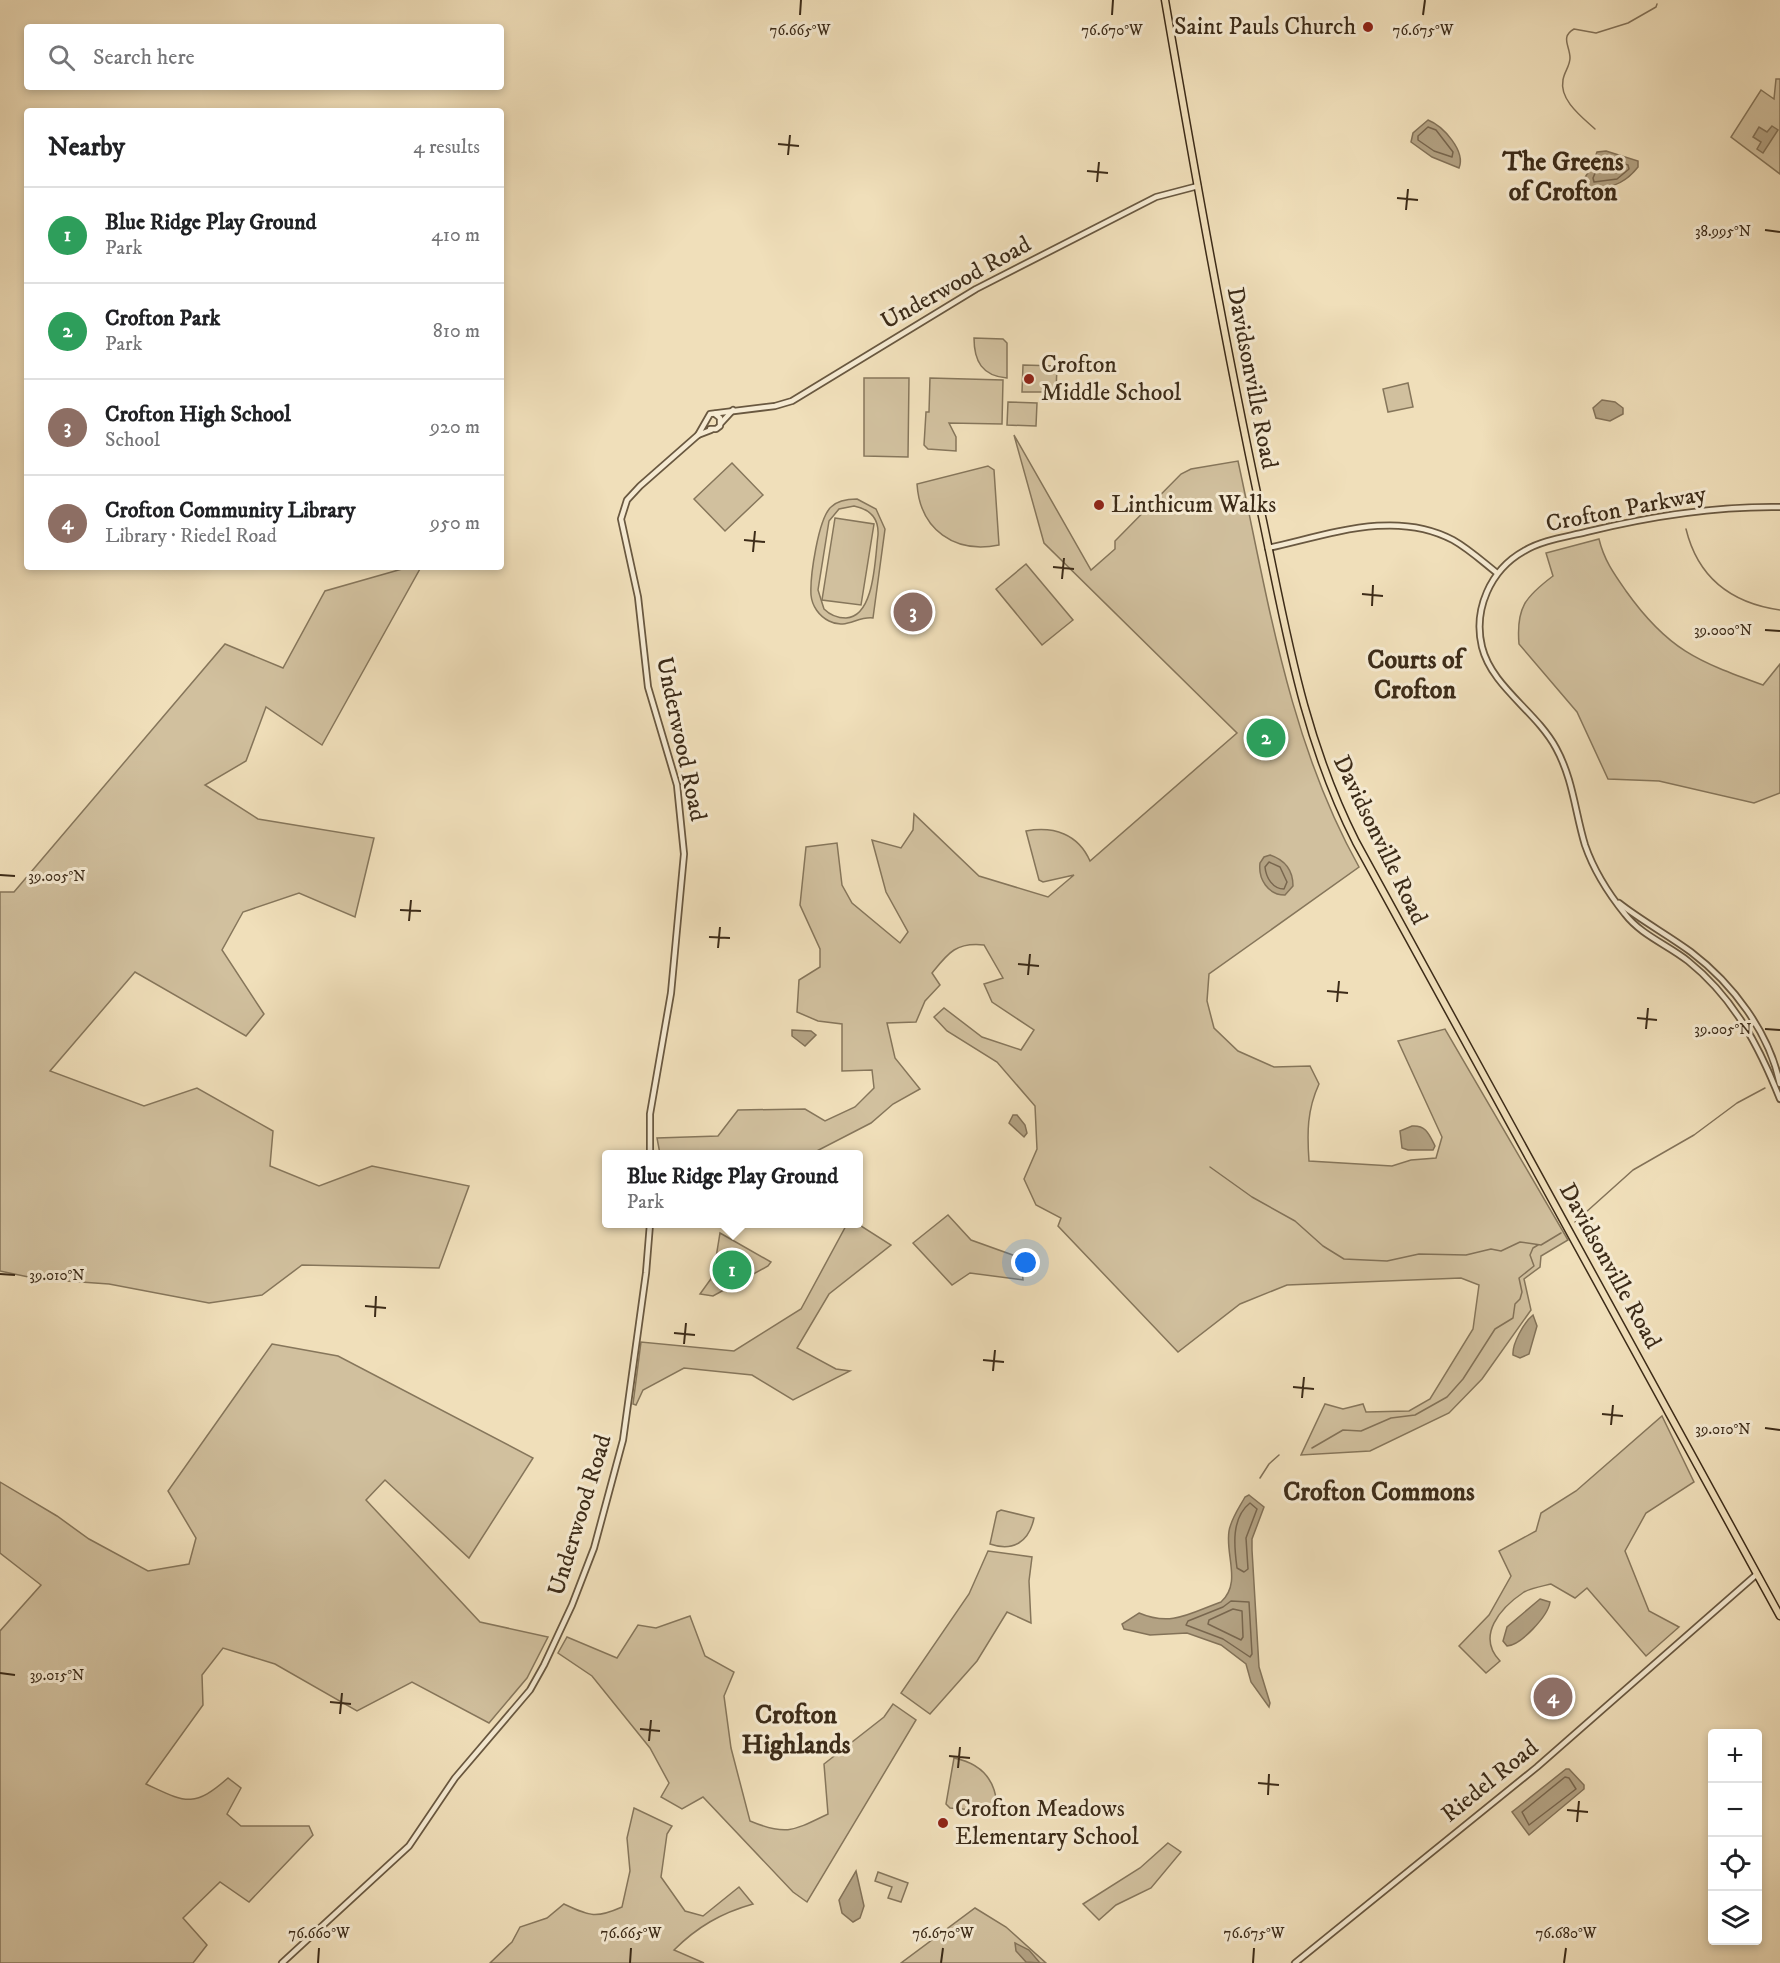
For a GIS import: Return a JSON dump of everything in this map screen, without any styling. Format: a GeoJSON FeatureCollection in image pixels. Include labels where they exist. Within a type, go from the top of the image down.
{"type":"FeatureCollection","features":[{"type":"Feature","properties":{"kind":"main road","name":"Davidsonville Road"},"geometry":{"type":"LineString","coordinates":[[1165,0],[1243,430],[1303,710],[1320,764],[1341,813],[1780,1616]]}},
{"type":"Feature","properties":{"kind":"street","name":"Underwood Road"},"geometry":{"type":"LineString","coordinates":[[716,414],[775,406],[792,401],[976,289],[1156,197],[1199,185]]}},
{"type":"Feature","properties":{"kind":"street"},"geometry":{"type":"LineString","coordinates":[[721,423],[716,414],[707,416],[705,423],[711,430],[718,428],[734,410]]}},
{"type":"Feature","properties":{"kind":"street","name":"Underwood Road"},"geometry":{"type":"LineString","coordinates":[[650,1150],[650,1114],[676,956],[684,866],[684,839],[678,785],[648,687],[638,597],[621,519],[624,507],[632,494],[698,435],[705,423]]}},
{"type":"Feature","properties":{"kind":"street","name":"Underwood Road"},"geometry":{"type":"LineString","coordinates":[[698,435],[711,430]]}},
{"type":"Feature","properties":{"kind":"street","name":"Crofton Parkway"},"geometry":{"type":"LineString","coordinates":[[1780,507],[1716,508],[1622,523],[1532,547],[1515,557],[1497,573],[1482,607],[1480,636],[1487,660],[1496,677],[1536,718],[1555,746],[1569,777],[1589,856],[1601,880],[1640,929],[1688,961],[1729,1002],[1755,1041],[1780,1099]]}},
{"type":"Feature","properties":{"kind":"street"},"geometry":{"type":"LineString","coordinates":[[1268,548],[1361,527],[1400,525],[1417,527],[1448,538],[1497,573]]}},
{"type":"Feature","properties":{"kind":"street","name":"Crofton Parkway"},"geometry":{"type":"LineString","coordinates":[[1614,899],[1694,954],[1722,981],[1747,1012],[1763,1037],[1780,1084]]}},
{"type":"Feature","properties":{"kind":"street","name":"Underwood Road"},"geometry":{"type":"LineString","coordinates":[[282,1963],[409,1846],[455,1778],[519,1704],[538,1678],[587,1567],[623,1440],[646,1273],[650,1228]]}},
{"type":"Feature","properties":{"kind":"street","name":"Riedel Road"},"geometry":{"type":"LineString","coordinates":[[1295,1963],[1544,1761],[1757,1574]]}},
{"type":"Feature","properties":{"kind":"shaded area"},"geometry":{"type":"Polygon","coordinates":[[[1776,79],[1780,79],[1780,174],[1731,137],[1761,90],[1774,99],[1776,79]]]}},
{"type":"Feature","properties":{"kind":"shaded area"},"geometry":{"type":"Polygon","coordinates":[[[974,338],[1003,339],[1007,343],[1007,378],[991,374],[981,366],[974,346],[974,338]]]}},
{"type":"Feature","properties":{"kind":"shaded area"},"geometry":{"type":"Polygon","coordinates":[[[1023,365],[1057,366],[1056,392],[1022,392],[1023,365]]]}},
{"type":"Feature","properties":{"kind":"shaded area"},"geometry":{"type":"Polygon","coordinates":[[[864,378],[909,378],[908,457],[864,456],[864,378]]]}},
{"type":"Feature","properties":{"kind":"shaded area"},"geometry":{"type":"Polygon","coordinates":[[[930,378],[1003,380],[1002,424],[949,423],[956,437],[956,451],[928,449],[924,445],[926,412],[929,412],[930,378]]]}},
{"type":"Feature","properties":{"kind":"shaded area"},"geometry":{"type":"Polygon","coordinates":[[[1408,383],[1413,407],[1388,412],[1383,389],[1408,383]]]}},
{"type":"Feature","properties":{"kind":"shaded area"},"geometry":{"type":"Polygon","coordinates":[[[1008,402],[1037,403],[1036,426],[1007,425],[1008,402]]]}},
{"type":"Feature","properties":{"kind":"shaded area"},"geometry":{"type":"Polygon","coordinates":[[[1014,435],[1091,570],[1115,549],[1115,541],[1181,474],[1191,469],[1238,461],[1271,617],[1298,720],[1335,819],[1359,867],[1209,974],[1207,1001],[1214,1028],[1238,1051],[1274,1067],[1310,1066],[1319,1084],[1312,1103],[1309,1122],[1309,1161],[1392,1166],[1411,1160],[1436,1158],[1442,1137],[1398,1041],[1445,1029],[1568,1240],[1541,1256],[1540,1267],[1524,1279],[1531,1310],[1482,1379],[1449,1413],[1370,1451],[1301,1455],[1325,1404],[1343,1409],[1363,1404],[1366,1412],[1409,1411],[1430,1399],[1473,1329],[1479,1285],[1461,1278],[1287,1285],[1240,1304],[1178,1352],[1058,1226],[1061,1218],[1036,1205],[1024,1179],[1037,1149],[1035,1106],[997,1062],[947,1031],[934,1017],[944,1008],[982,1037],[1021,1050],[1034,1030],[992,1002],[984,984],[1003,978],[984,945],[959,947],[943,960],[932,973],[940,985],[925,1001],[916,1022],[887,1023],[895,1058],[920,1089],[893,1104],[871,1123],[819,1150],[659,1150],[657,1138],[718,1136],[738,1110],[805,1109],[825,1121],[855,1107],[874,1088],[872,1070],[842,1071],[842,1024],[818,1021],[797,1012],[799,980],[820,967],[820,949],[800,905],[806,847],[837,843],[842,885],[852,903],[900,943],[908,932],[886,892],[872,840],[901,848],[913,830],[914,814],[979,876],[1048,897],[1074,875],[1043,882],[1039,880],[1026,831],[1046,830],[1064,834],[1079,844],[1090,861],[1237,733],[1044,543],[1014,435]]]}},
{"type":"Feature","properties":{"kind":"shaded area"},"geometry":{"type":"Polygon","coordinates":[[[732,463],[763,495],[725,531],[694,499],[732,463]]]}},
{"type":"Feature","properties":{"kind":"shaded area"},"geometry":{"type":"Polygon","coordinates":[[[988,466],[994,470],[999,545],[968,546],[955,542],[933,526],[925,514],[917,484],[988,466]]]}},
{"type":"Feature","properties":{"kind":"shaded area"},"geometry":{"type":"Polygon","coordinates":[[[857,499],[876,509],[885,529],[873,618],[841,624],[829,621],[822,616],[813,603],[811,587],[813,562],[826,513],[843,500],[857,499]],[[859,507],[839,509],[829,521],[818,590],[824,609],[831,614],[846,618],[856,615],[863,608],[872,584],[876,557],[877,524],[872,515],[859,507]]]}},
{"type":"Feature","properties":{"kind":"shaded area"},"geometry":{"type":"Polygon","coordinates":[[[835,518],[874,524],[861,605],[822,600],[835,518]]]}},
{"type":"Feature","properties":{"kind":"shaded area"},"geometry":{"type":"Polygon","coordinates":[[[1599,539],[1610,566],[1626,591],[1641,611],[1670,640],[1702,660],[1763,685],[1780,664],[1780,793],[1754,803],[1659,781],[1608,779],[1577,712],[1519,644],[1518,632],[1524,604],[1535,590],[1553,576],[1546,553],[1599,539]]]}},
{"type":"Feature","properties":{"kind":"shaded area"},"geometry":{"type":"Polygon","coordinates":[[[1026,564],[1073,620],[1042,645],[996,589],[1026,564]]]}},
{"type":"Feature","properties":{"kind":"shaded area"},"geometry":{"type":"Polygon","coordinates":[[[398,570],[419,570],[322,745],[266,707],[246,761],[205,785],[258,819],[374,838],[355,917],[299,893],[243,912],[222,950],[264,1014],[246,1036],[135,972],[50,1071],[144,1106],[197,1088],[273,1131],[270,1166],[319,1186],[372,1166],[469,1186],[439,1268],[302,1265],[262,1295],[209,1303],[109,1284],[38,1279],[0,1271],[0,892],[14,892],[225,644],[283,668],[325,591],[398,570]]]}},
{"type":"Feature","properties":{"kind":"shaded area"},"geometry":{"type":"Polygon","coordinates":[[[948,1215],[971,1240],[1021,1258],[1023,1280],[970,1273],[952,1285],[913,1243],[948,1215]]]}},
{"type":"Feature","properties":{"kind":"shaded area"},"geometry":{"type":"Polygon","coordinates":[[[863,1227],[891,1245],[829,1294],[797,1348],[836,1369],[850,1371],[793,1400],[752,1375],[684,1368],[643,1390],[636,1405],[633,1404],[641,1342],[734,1351],[801,1309],[845,1228],[863,1227]]]}},
{"type":"Feature","properties":{"kind":"shaded area"},"geometry":{"type":"Polygon","coordinates":[[[720,1233],[771,1262],[768,1266],[713,1296],[700,1294],[713,1276],[720,1233]]]}},
{"type":"Feature","properties":{"kind":"shaded area"},"geometry":{"type":"Polygon","coordinates":[[[272,1344],[338,1356],[533,1458],[469,1558],[385,1480],[366,1500],[480,1622],[548,1637],[527,1678],[489,1723],[412,1682],[357,1711],[275,1664],[223,1648],[202,1675],[203,1705],[146,1784],[170,1795],[188,1799],[206,1795],[228,1778],[241,1788],[227,1814],[241,1826],[309,1826],[313,1835],[249,1902],[220,1882],[183,1918],[207,1945],[193,1963],[0,1963],[0,1631],[41,1585],[0,1553],[0,1482],[57,1516],[89,1539],[148,1571],[189,1564],[196,1538],[168,1491],[272,1344]]]}},
{"type":"Feature","properties":{"kind":"shaded area"},"geometry":{"type":"Polygon","coordinates":[[[1662,1416],[1694,1482],[1646,1513],[1625,1551],[1649,1611],[1679,1627],[1646,1656],[1587,1588],[1575,1598],[1551,1584],[1541,1586],[1524,1592],[1515,1599],[1494,1623],[1490,1642],[1493,1652],[1500,1661],[1486,1673],[1459,1646],[1489,1615],[1511,1576],[1499,1551],[1536,1531],[1541,1513],[1576,1491],[1662,1416]]]}},
{"type":"Feature","properties":{"kind":"shaded area"},"geometry":{"type":"Polygon","coordinates":[[[1001,1510],[1034,1518],[1024,1539],[1013,1546],[990,1544],[997,1512],[1001,1510]]]}},
{"type":"Feature","properties":{"kind":"shaded area"},"geometry":{"type":"Polygon","coordinates":[[[988,1551],[1032,1557],[1029,1581],[1031,1623],[1007,1612],[977,1661],[930,1714],[901,1693],[969,1594],[988,1551]]]}},
{"type":"Feature","properties":{"kind":"shaded area"},"geometry":{"type":"Polygon","coordinates":[[[690,1616],[705,1656],[734,1672],[724,1696],[731,1748],[750,1821],[772,1829],[789,1830],[828,1814],[824,1764],[884,1717],[893,1704],[916,1720],[807,1902],[793,1892],[703,1797],[682,1809],[661,1797],[669,1783],[650,1748],[592,1676],[558,1653],[567,1637],[617,1658],[638,1625],[656,1628],[690,1616]]]}},
{"type":"Feature","properties":{"kind":"shaded area"},"geometry":{"type":"Polygon","coordinates":[[[954,1758],[971,1764],[984,1773],[993,1787],[997,1805],[986,1811],[950,1808],[946,1804],[954,1758]]]}},
{"type":"Feature","properties":{"kind":"shaded area"},"geometry":{"type":"Polygon","coordinates":[[[634,1808],[672,1826],[667,1834],[661,1877],[685,1911],[703,1916],[739,1887],[753,1904],[710,1922],[674,1950],[704,1963],[490,1963],[512,1942],[520,1927],[547,1918],[564,1904],[593,1914],[605,1913],[622,1907],[630,1871],[627,1838],[634,1808]]]}},
{"type":"Feature","properties":{"kind":"shaded area"},"geometry":{"type":"Polygon","coordinates":[[[1168,1843],[1181,1852],[1151,1888],[1116,1905],[1099,1920],[1083,1904],[1140,1868],[1168,1843]]]}},
{"type":"Feature","properties":{"kind":"shaded area"},"geometry":{"type":"Polygon","coordinates":[[[878,1872],[908,1883],[901,1902],[888,1898],[892,1887],[875,1881],[878,1872]]]}},
{"type":"Feature","properties":{"kind":"shaded area"},"geometry":{"type":"Polygon","coordinates":[[[975,1908],[1006,1927],[1046,1963],[901,1963],[975,1908]]]}},
{"type":"Feature","properties":{"kind":"water"},"geometry":{"type":"Polygon","coordinates":[[[1428,120],[1452,140],[1459,154],[1459,168],[1432,157],[1411,142],[1413,133],[1428,120]]]}},
{"type":"Feature","properties":{"kind":"water"},"geometry":{"type":"Polygon","coordinates":[[[1772,126],[1778,130],[1763,153],[1757,149],[1761,142],[1753,137],[1759,127],[1767,132],[1772,126]]]}},
{"type":"Feature","properties":{"kind":"water"},"geometry":{"type":"Polygon","coordinates":[[[1606,151],[1638,161],[1638,167],[1627,178],[1614,185],[1600,188],[1584,186],[1582,182],[1597,152],[1606,151]]]}},
{"type":"Feature","properties":{"kind":"water"},"geometry":{"type":"Polygon","coordinates":[[[1602,400],[1615,402],[1623,408],[1623,414],[1610,421],[1596,418],[1593,408],[1602,400]]]}},
{"type":"Feature","properties":{"kind":"water"},"geometry":{"type":"Polygon","coordinates":[[[1270,855],[1284,863],[1292,876],[1293,886],[1285,895],[1269,889],[1261,875],[1260,863],[1264,857],[1270,855]]]}},
{"type":"Feature","properties":{"kind":"water"},"geometry":{"type":"Polygon","coordinates":[[[792,1030],[811,1031],[816,1035],[805,1046],[792,1036],[792,1030]]]}},
{"type":"Feature","properties":{"kind":"water"},"geometry":{"type":"Polygon","coordinates":[[[1013,1115],[1017,1115],[1025,1125],[1027,1133],[1024,1137],[1009,1123],[1013,1115]]]}},
{"type":"Feature","properties":{"kind":"water"},"geometry":{"type":"Polygon","coordinates":[[[1412,1126],[1421,1127],[1427,1131],[1435,1146],[1433,1150],[1402,1148],[1400,1131],[1412,1126]]]}},
{"type":"Feature","properties":{"kind":"water"},"geometry":{"type":"Polygon","coordinates":[[[1533,1315],[1537,1326],[1529,1354],[1520,1358],[1513,1355],[1514,1345],[1522,1328],[1533,1315]]]}},
{"type":"Feature","properties":{"kind":"water"},"geometry":{"type":"Polygon","coordinates":[[[1249,1495],[1264,1507],[1252,1539],[1252,1550],[1259,1667],[1270,1703],[1269,1707],[1251,1682],[1246,1664],[1221,1645],[1187,1633],[1150,1635],[1124,1629],[1122,1624],[1139,1613],[1161,1619],[1171,1619],[1221,1602],[1231,1586],[1232,1578],[1228,1540],[1230,1527],[1245,1497],[1249,1495]]]}},
{"type":"Feature","properties":{"kind":"water"},"geometry":{"type":"Polygon","coordinates":[[[1540,1599],[1550,1602],[1544,1615],[1519,1641],[1507,1646],[1503,1641],[1507,1627],[1540,1599]]]}},
{"type":"Feature","properties":{"kind":"water"},"geometry":{"type":"Polygon","coordinates":[[[1566,1769],[1569,1769],[1584,1785],[1584,1789],[1529,1835],[1512,1812],[1566,1769]]]}},
{"type":"Feature","properties":{"kind":"water"},"geometry":{"type":"Polygon","coordinates":[[[856,1871],[864,1906],[860,1918],[853,1922],[842,1913],[839,1900],[856,1871]]]}},
{"type":"Feature","properties":{"kind":"water"},"geometry":{"type":"Polygon","coordinates":[[[1015,1943],[1029,1950],[1040,1963],[1026,1962],[1016,1951],[1015,1943]]]}},
{"type":"Feature","properties":{"kind":"waterway"},"geometry":{"type":"LineString","coordinates":[[1595,129],[1573,108],[1564,94],[1563,80],[1570,58],[1567,35],[1574,29],[1596,33],[1628,23],[1656,7],[1657,4]]}},
{"type":"Feature","properties":{"kind":"waterway"},"geometry":{"type":"LineString","coordinates":[[1686,529],[1699,561],[1719,585],[1746,601],[1780,610]]}},
{"type":"Feature","properties":{"kind":"waterway"},"geometry":{"type":"LineString","coordinates":[[1575,1222],[1633,1170],[1694,1135],[1737,1103],[1765,1088]]}},
{"type":"Feature","properties":{"kind":"waterway"},"geometry":{"type":"LineString","coordinates":[[1210,1167],[1252,1197],[1295,1221],[1323,1246],[1344,1259],[1387,1261],[1419,1254],[1466,1255],[1491,1249],[1501,1251],[1520,1242],[1541,1245],[1561,1233]]}},
{"type":"Feature","properties":{"kind":"waterway"},"geometry":{"type":"LineString","coordinates":[[1312,1448],[1343,1430],[1361,1431],[1391,1418],[1415,1415],[1447,1397],[1463,1379],[1495,1329],[1513,1318],[1515,1304],[1522,1292],[1519,1278],[1534,1266],[1530,1255],[1533,1248],[1538,1245]]}},
{"type":"Feature","properties":{"kind":"waterway"},"geometry":{"type":"LineString","coordinates":[[1260,1478],[1269,1464],[1279,1455]]}},
{"type":"Feature","properties":{"kind":"place","name":"Saint Pauls Church"},"geometry":{"type":"Point","coordinates":[1368,27]}},
{"type":"Feature","properties":{"kind":"place","name":"Crofton Middle School"},"geometry":{"type":"Point","coordinates":[1029,379]}},
{"type":"Feature","properties":{"kind":"place","name":"Linthicum Walks"},"geometry":{"type":"Point","coordinates":[1099,505]}},
{"type":"Feature","properties":{"kind":"place","name":"Crofton High School"},"geometry":{"type":"Point","coordinates":[913,612]}},
{"type":"Feature","properties":{"kind":"place","name":"Crofton Park"},"geometry":{"type":"Point","coordinates":[1266,738]}},
{"type":"Feature","properties":{"kind":"place","name":"Blue Ridge Play Ground"},"geometry":{"type":"Point","coordinates":[732,1270]}},
{"type":"Feature","properties":{"kind":"place","name":"Crofton Community Library"},"geometry":{"type":"Point","coordinates":[1553,1697]}},
{"type":"Feature","properties":{"kind":"place","name":"Crofton Meadows Elementary School"},"geometry":{"type":"Point","coordinates":[943,1823]}},
{"type":"Feature","properties":{"kind":"district","name":"The Greens of Crofton"},"geometry":{"type":"Point","coordinates":[1563,176]}},
{"type":"Feature","properties":{"kind":"district","name":"Courts of Crofton"},"geometry":{"type":"Point","coordinates":[1415,675]}},
{"type":"Feature","properties":{"kind":"district","name":"Crofton Commons"},"geometry":{"type":"Point","coordinates":[1379,1492]}},
{"type":"Feature","properties":{"kind":"district","name":"Crofton Highlands"},"geometry":{"type":"Point","coordinates":[796,1730]}}]}
